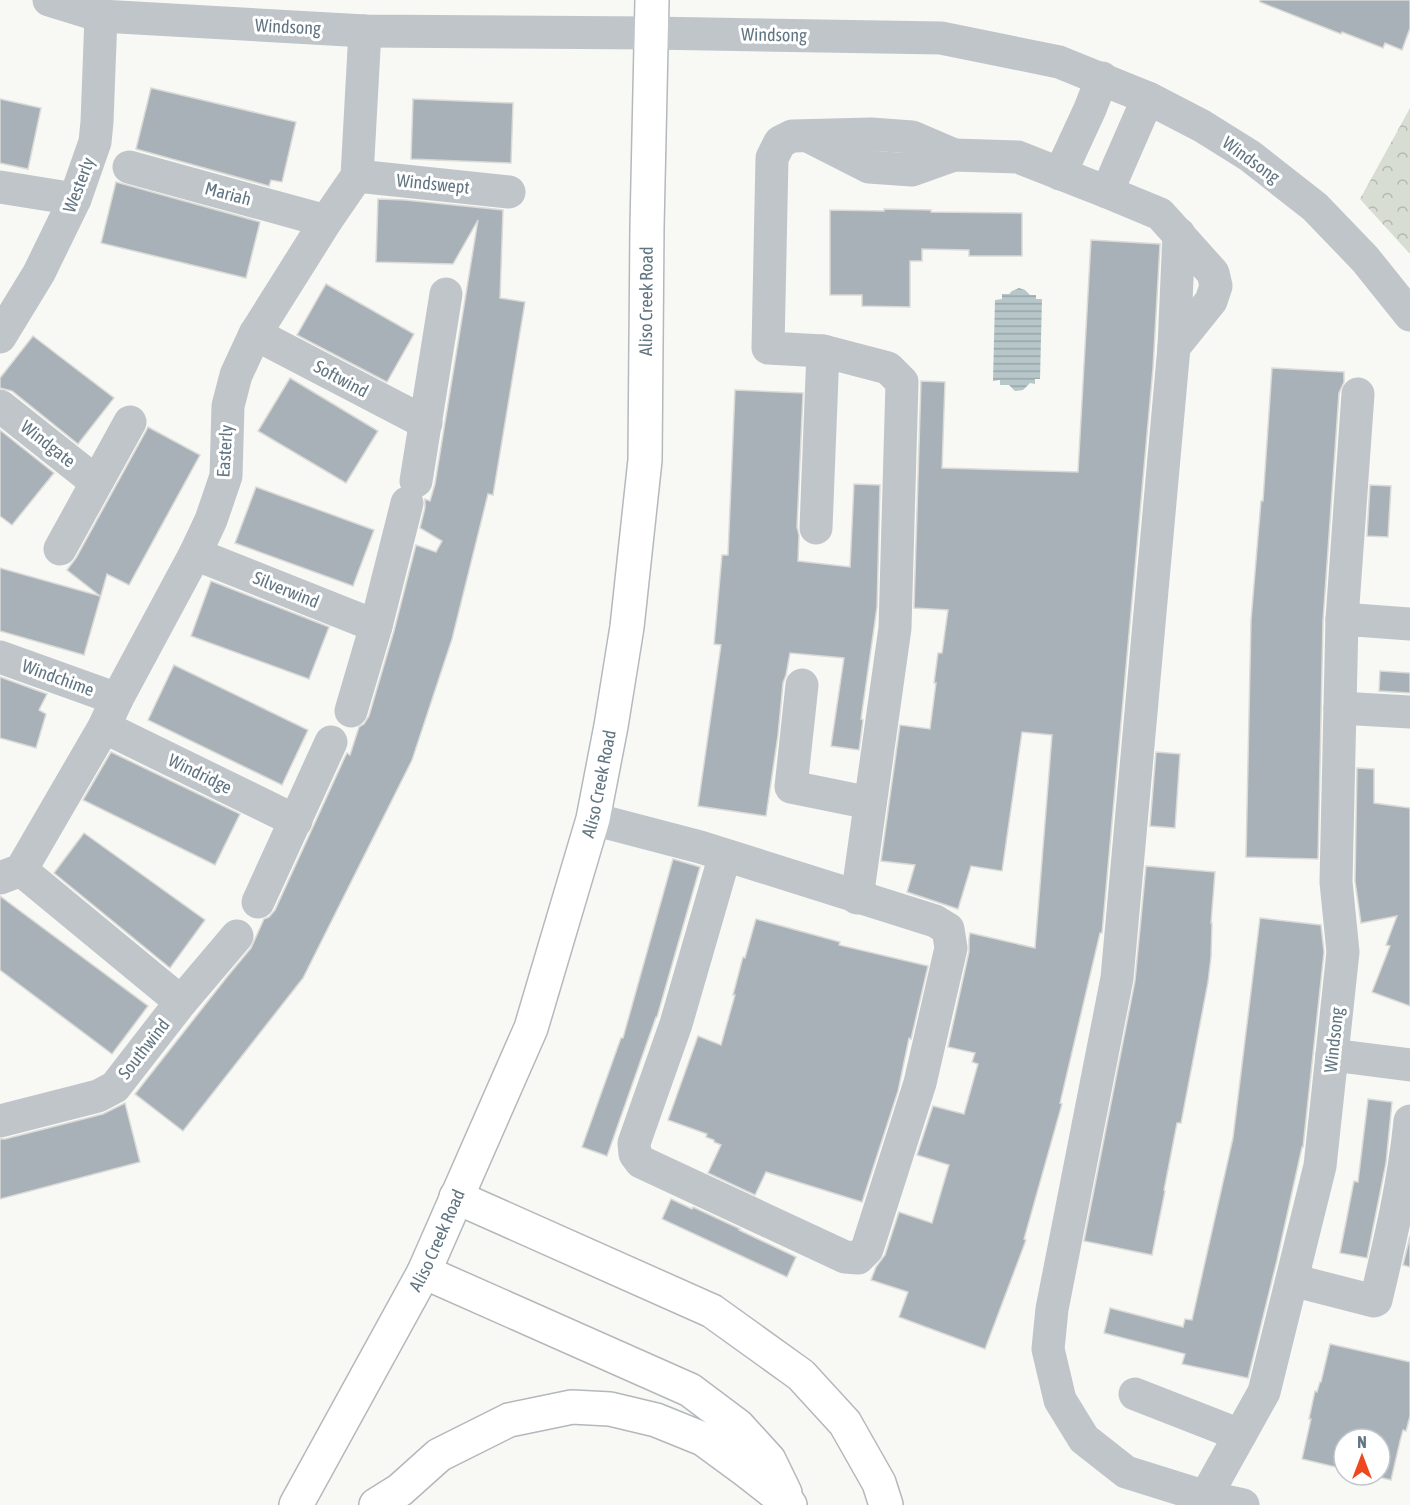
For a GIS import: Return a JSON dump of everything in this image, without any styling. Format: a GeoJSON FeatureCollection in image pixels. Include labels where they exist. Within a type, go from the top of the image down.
{"type":"FeatureCollection","features":[{"type":"Feature","properties":{"kind":"main road","name":"Aliso Creek Road"},"geometry":{"type":"LineString","coordinates":[[296,1505],[424,1272],[531,1028],[593,819],[627,627],[645,460],[652,0]]}},
{"type":"Feature","properties":{"kind":"main road"},"geometry":{"type":"LineString","coordinates":[[456,1197],[712,1311],[801,1376],[845,1423],[879,1483],[886,1505]]}},
{"type":"Feature","properties":{"kind":"main road"},"geometry":{"type":"LineString","coordinates":[[424,1272],[690,1390],[738,1426],[769,1460],[790,1505]]}},
{"type":"Feature","properties":{"kind":"main road"},"geometry":{"type":"LineString","coordinates":[[376,1505],[400,1490],[439,1455],[509,1420],[572,1407],[610,1409],[656,1420],[703,1439],[790,1505]]}},
{"type":"Feature","properties":{"kind":"street","name":"Windsong"},"geometry":{"type":"LineString","coordinates":[[48,0],[101,16],[365,31],[941,38],[1059,62],[1148,98],[1202,126],[1250,156],[1315,207],[1365,259],[1410,315]]}},
{"type":"Feature","properties":{"kind":"street","name":"Westerly"},"geometry":{"type":"LineString","coordinates":[[0,337],[39,273],[75,199],[95,142],[98,122],[101,16]]}},
{"type":"Feature","properties":{"kind":"street"},"geometry":{"type":"LineString","coordinates":[[357,176],[365,31]]}},
{"type":"Feature","properties":{"kind":"street"},"geometry":{"type":"LineString","coordinates":[[1060,174],[1102,78]]}},
{"type":"Feature","properties":{"kind":"street"},"geometry":{"type":"LineString","coordinates":[[1107,192],[1148,98]]}},
{"type":"Feature","properties":{"kind":"street"},"geometry":{"type":"LineString","coordinates":[[856,897],[895,628],[902,382],[888,368],[823,351],[768,348],[772,158],[780,142],[792,136],[808,136],[870,167],[912,170],[954,156],[1018,157],[1160,214],[1179,234],[1174,347],[1118,978],[1052,1309],[1048,1348],[1060,1400],[1084,1439],[1126,1472],[1204,1501],[1243,1505]]}},
{"type":"Feature","properties":{"kind":"street","name":"Mariah"},"geometry":{"type":"LineString","coordinates":[[129,167],[326,221]]}},
{"type":"Feature","properties":{"kind":"street","name":"Windswept"},"geometry":{"type":"LineString","coordinates":[[357,176],[509,192]]}},
{"type":"Feature","properties":{"kind":"street","name":"Easterly"},"geometry":{"type":"LineString","coordinates":[[11,874],[110,713],[195,555],[211,520],[226,476],[228,406],[236,375],[255,334],[357,176]]}},
{"type":"Feature","properties":{"kind":"street"},"geometry":{"type":"LineString","coordinates":[[0,188],[75,199]]}},
{"type":"Feature","properties":{"kind":"street"},"geometry":{"type":"LineString","coordinates":[[351,711],[412,492],[426,423],[446,294]]}},
{"type":"Feature","properties":{"kind":"street","name":"Softwind"},"geometry":{"type":"LineString","coordinates":[[255,334],[426,423]]}},
{"type":"Feature","properties":{"kind":"street"},"geometry":{"type":"LineString","coordinates":[[816,528],[823,351]]}},
{"type":"Feature","properties":{"kind":"street","name":"Windsong"},"geometry":{"type":"LineString","coordinates":[[1204,1501],[1264,1392],[1320,1166],[1343,952],[1336,882],[1342,619],[1358,394]]}},
{"type":"Feature","properties":{"kind":"street","name":"Windgate"},"geometry":{"type":"LineString","coordinates":[[0,406],[96,482]]}},
{"type":"Feature","properties":{"kind":"street"},"geometry":{"type":"LineString","coordinates":[[60,549],[130,422]]}},
{"type":"Feature","properties":{"kind":"street","name":"Silverwind"},"geometry":{"type":"LineString","coordinates":[[195,555],[376,626]]}},
{"type":"Feature","properties":{"kind":"street"},"geometry":{"type":"LineString","coordinates":[[1342,619],[1410,624]]}},
{"type":"Feature","properties":{"kind":"street","name":"Windchime"},"geometry":{"type":"LineString","coordinates":[[0,657],[110,713]]}},
{"type":"Feature","properties":{"kind":"street"},"geometry":{"type":"LineString","coordinates":[[802,685],[791,787],[870,803]]}},
{"type":"Feature","properties":{"kind":"street"},"geometry":{"type":"LineString","coordinates":[[1340,708],[1410,712]]}},
{"type":"Feature","properties":{"kind":"street","name":"Windridge"},"geometry":{"type":"LineString","coordinates":[[110,713],[296,821]]}},
{"type":"Feature","properties":{"kind":"street"},"geometry":{"type":"LineString","coordinates":[[258,902],[331,742]]}},
{"type":"Feature","properties":{"kind":"street"},"geometry":{"type":"LineString","coordinates":[[593,819],[700,847],[935,921],[948,929],[951,948],[920,1083],[867,1249],[858,1258],[845,1257],[641,1162],[635,1154],[634,1143],[676,1024],[725,855]]}},
{"type":"Feature","properties":{"kind":"street","name":"Southwind"},"geometry":{"type":"LineString","coordinates":[[11,874],[180,1002]]}},
{"type":"Feature","properties":{"kind":"street","name":"Southwind"},"geometry":{"type":"LineString","coordinates":[[0,1121],[98,1096],[115,1087],[180,1002],[237,936]]}},
{"type":"Feature","properties":{"kind":"street"},"geometry":{"type":"LineString","coordinates":[[1332,1055],[1410,1065]]}},
{"type":"Feature","properties":{"kind":"street"},"geometry":{"type":"LineString","coordinates":[[1292,1280],[1376,1300],[1407,1156],[1410,1121]]}},
{"type":"Feature","properties":{"kind":"street"},"geometry":{"type":"LineString","coordinates":[[1135,1394],[1240,1435]]}},
{"type":"Feature","properties":{"kind":"green space"},"geometry":{"type":"Polygon","coordinates":[[[1410,108],[1410,254],[1360,199],[1410,108]]]}},
{"type":"Feature","properties":{"kind":"shaded area"},"geometry":{"type":"Polygon","coordinates":[[[1019,288],[1030,295],[1036,295],[1036,299],[1042,299],[1040,379],[1035,379],[1035,384],[1030,383],[1023,390],[1015,391],[1009,385],[1000,385],[1000,380],[993,381],[995,300],[1002,299],[1002,294],[1009,294],[1019,288]]]}},
{"type":"Feature","properties":{"kind":"building"},"geometry":{"type":"Polygon","coordinates":[[[1260,0],[1410,0],[1410,28],[1402,50],[1385,43],[1383,48],[1342,32],[1341,34],[1260,2],[1260,0]]]}},
{"type":"Feature","properties":{"kind":"building"},"geometry":{"type":"Polygon","coordinates":[[[151,88],[296,122],[282,182],[271,180],[269,186],[136,149],[151,88]]]}},
{"type":"Feature","properties":{"kind":"building"},"geometry":{"type":"Polygon","coordinates":[[[0,99],[41,108],[28,169],[0,163],[0,99]]]}},
{"type":"Feature","properties":{"kind":"building"},"geometry":{"type":"Polygon","coordinates":[[[413,99],[513,103],[511,163],[411,159],[413,99]]]}},
{"type":"Feature","properties":{"kind":"building"},"geometry":{"type":"Polygon","coordinates":[[[116,182],[260,222],[246,278],[101,243],[116,182]]]}},
{"type":"Feature","properties":{"kind":"building"},"geometry":{"type":"Polygon","coordinates":[[[378,199],[503,210],[500,298],[525,302],[493,495],[488,494],[452,639],[412,760],[303,978],[183,1131],[135,1094],[251,948],[264,919],[275,910],[345,757],[347,753],[350,755],[359,727],[369,716],[416,545],[436,552],[442,541],[420,528],[425,499],[430,501],[435,484],[478,220],[453,264],[376,262],[378,199]]]}},
{"type":"Feature","properties":{"kind":"building"},"geometry":{"type":"Polygon","coordinates":[[[884,209],[1022,213],[1022,256],[969,256],[969,250],[922,249],[922,261],[910,261],[910,307],[862,306],[862,295],[830,295],[830,210],[884,211],[884,209]]]}},
{"type":"Feature","properties":{"kind":"building"},"geometry":{"type":"Polygon","coordinates":[[[1091,240],[1160,244],[1153,368],[1102,933],[1100,933],[1060,1103],[1062,1104],[1024,1239],[1026,1240],[985,1349],[899,1317],[908,1292],[871,1280],[876,1267],[885,1255],[899,1212],[932,1223],[949,1165],[917,1155],[933,1106],[964,1114],[978,1064],[972,1062],[975,1053],[948,1047],[969,952],[970,933],[1035,948],[1052,735],[1022,732],[1002,871],[971,866],[958,909],[907,892],[915,865],[881,861],[900,725],[930,729],[938,653],[942,653],[948,610],[914,608],[921,381],[945,382],[942,468],[1078,472],[1091,240]]]}},
{"type":"Feature","properties":{"kind":"building"},"geometry":{"type":"Polygon","coordinates":[[[326,284],[414,334],[387,382],[297,335],[326,284]]]}},
{"type":"Feature","properties":{"kind":"building"},"geometry":{"type":"Polygon","coordinates":[[[33,336],[114,398],[78,444],[12,391],[0,388],[0,378],[33,336]]]}},
{"type":"Feature","properties":{"kind":"building"},"geometry":{"type":"Polygon","coordinates":[[[1272,368],[1344,372],[1344,382],[1339,393],[1323,621],[1318,859],[1246,857],[1251,620],[1261,501],[1263,501],[1272,368]]]}},
{"type":"Feature","properties":{"kind":"building"},"geometry":{"type":"Polygon","coordinates":[[[290,378],[378,431],[346,483],[258,431],[290,378]]]}},
{"type":"Feature","properties":{"kind":"building"},"geometry":{"type":"Polygon","coordinates":[[[735,390],[803,393],[797,527],[798,561],[850,567],[854,484],[880,485],[877,607],[861,719],[863,720],[859,750],[831,746],[844,658],[790,653],[783,683],[766,816],[698,806],[721,645],[714,644],[722,555],[728,555],[735,390]]]}},
{"type":"Feature","properties":{"kind":"building"},"geometry":{"type":"Polygon","coordinates":[[[148,427],[200,455],[129,585],[107,574],[84,655],[0,631],[0,568],[100,596],[67,570],[76,558],[148,427]]]}},
{"type":"Feature","properties":{"kind":"building"},"geometry":{"type":"Polygon","coordinates":[[[0,430],[54,473],[12,525],[0,516],[0,430]]]}},
{"type":"Feature","properties":{"kind":"building"},"geometry":{"type":"Polygon","coordinates":[[[1370,485],[1391,486],[1388,537],[1367,536],[1370,485]]]}},
{"type":"Feature","properties":{"kind":"building"},"geometry":{"type":"Polygon","coordinates":[[[256,487],[374,530],[353,586],[235,543],[256,487]]]}},
{"type":"Feature","properties":{"kind":"building"},"geometry":{"type":"Polygon","coordinates":[[[211,581],[329,627],[309,679],[191,636],[211,581]]]}},
{"type":"Feature","properties":{"kind":"building"},"geometry":{"type":"Polygon","coordinates":[[[174,665],[308,730],[282,785],[148,720],[174,665]]]}},
{"type":"Feature","properties":{"kind":"building"},"geometry":{"type":"Polygon","coordinates":[[[1380,671],[1410,673],[1410,693],[1379,691],[1380,671]]]}},
{"type":"Feature","properties":{"kind":"building"},"geometry":{"type":"Polygon","coordinates":[[[0,677],[47,694],[39,710],[46,714],[36,748],[0,738],[0,677]]]}},
{"type":"Feature","properties":{"kind":"building"},"geometry":{"type":"Polygon","coordinates":[[[111,752],[240,814],[215,865],[83,800],[111,752]]]}},
{"type":"Feature","properties":{"kind":"building"},"geometry":{"type":"Polygon","coordinates":[[[1156,752],[1180,754],[1175,828],[1150,826],[1156,752]]]}},
{"type":"Feature","properties":{"kind":"building"},"geometry":{"type":"Polygon","coordinates":[[[1357,768],[1374,769],[1374,803],[1410,808],[1410,1006],[1372,992],[1390,946],[1386,945],[1397,916],[1361,923],[1355,881],[1357,768]]]}},
{"type":"Feature","properties":{"kind":"building"},"geometry":{"type":"Polygon","coordinates":[[[84,833],[205,920],[170,968],[54,873],[84,833]]]}},
{"type":"Feature","properties":{"kind":"building"},"geometry":{"type":"Polygon","coordinates":[[[673,859],[700,867],[657,1017],[607,1156],[582,1147],[621,1038],[623,1038],[673,859]]]}},
{"type":"Feature","properties":{"kind":"building"},"geometry":{"type":"Polygon","coordinates":[[[1146,866],[1215,872],[1208,982],[1181,1123],[1177,1123],[1152,1255],[1084,1241],[1135,981],[1146,866]]]}},
{"type":"Feature","properties":{"kind":"building"},"geometry":{"type":"Polygon","coordinates":[[[0,896],[148,1006],[112,1054],[0,970],[0,896]]]}},
{"type":"Feature","properties":{"kind":"building"},"geometry":{"type":"Polygon","coordinates":[[[1260,918],[1321,925],[1324,952],[1303,1147],[1248,1378],[1182,1364],[1185,1354],[1104,1333],[1110,1308],[1183,1327],[1185,1319],[1192,1320],[1233,1138],[1260,918]]]}},
{"type":"Feature","properties":{"kind":"building"},"geometry":{"type":"Polygon","coordinates":[[[756,919],[840,942],[839,945],[928,966],[898,1091],[862,1202],[766,1172],[755,1195],[708,1173],[721,1145],[706,1137],[707,1134],[668,1120],[698,1036],[721,1045],[743,957],[745,958],[756,919]]]}},
{"type":"Feature","properties":{"kind":"building"},"geometry":{"type":"Polygon","coordinates":[[[1368,1099],[1392,1102],[1386,1163],[1367,1258],[1340,1253],[1354,1181],[1358,1182],[1368,1099]]]}},
{"type":"Feature","properties":{"kind":"building"},"geometry":{"type":"Polygon","coordinates":[[[125,1103],[140,1162],[0,1199],[0,1139],[103,1114],[125,1103]]]}},
{"type":"Feature","properties":{"kind":"building"},"geometry":{"type":"Polygon","coordinates":[[[671,1199],[692,1209],[693,1207],[796,1257],[787,1277],[662,1219],[671,1199]]]}},
{"type":"Feature","properties":{"kind":"building"},"geometry":{"type":"Polygon","coordinates":[[[1410,1236],[1410,1267],[1403,1265],[1410,1236]]]}},
{"type":"Feature","properties":{"kind":"building"},"geometry":{"type":"Polygon","coordinates":[[[1330,1344],[1410,1362],[1410,1416],[1406,1431],[1403,1430],[1392,1476],[1392,1427],[1332,1427],[1332,1466],[1302,1459],[1315,1391],[1317,1392],[1330,1344]]]}}]}
